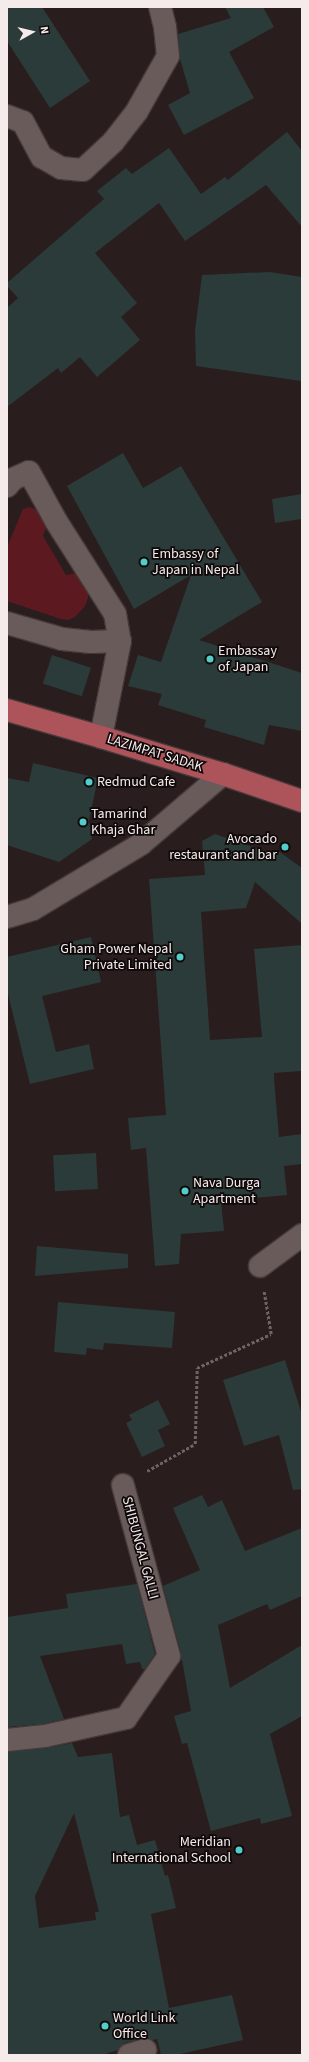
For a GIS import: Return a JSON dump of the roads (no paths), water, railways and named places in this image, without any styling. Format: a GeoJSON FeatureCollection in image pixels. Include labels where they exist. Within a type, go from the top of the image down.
{"type":"FeatureCollection","features":[{"type":"Feature","properties":{"kind":"main road","name":"LAZIMPAT SADAK"},"geometry":{"type":"LineString","coordinates":[[7,710],[101,736],[224,774],[302,801]]}},
{"type":"Feature","properties":{"kind":"street"},"geometry":{"type":"LineString","coordinates":[[7,116],[22,122],[42,157],[61,168],[83,170],[113,142],[137,111],[168,56],[165,27],[160,7]]}},
{"type":"Feature","properties":{"kind":"street"},"geometry":{"type":"LineString","coordinates":[[7,486],[13,479],[28,472],[56,521],[115,614],[120,641],[101,736]]}},
{"type":"Feature","properties":{"kind":"street"},"geometry":{"type":"LineString","coordinates":[[7,623],[62,638],[91,642],[120,641]]}},
{"type":"Feature","properties":{"kind":"street"},"geometry":{"type":"LineString","coordinates":[[7,917],[34,909],[141,844],[224,774]]}},
{"type":"Feature","properties":{"kind":"street"},"geometry":{"type":"LineString","coordinates":[[260,1266],[302,1235]]}},
{"type":"Feature","properties":{"kind":"street","name":"SHIBUNGAL GALLI"},"geometry":{"type":"LineString","coordinates":[[7,1740],[45,1736],[126,1718],[169,1656],[122,1485]]}},
{"type":"Feature","properties":{"kind":"place","name":"Embassy of Japan in Nepal"},"geometry":{"type":"Point","coordinates":[144,562]}},
{"type":"Feature","properties":{"kind":"place","name":"Embassay of Japan"},"geometry":{"type":"Point","coordinates":[210,659]}},
{"type":"Feature","properties":{"kind":"place","name":"Redmud Cafe"},"geometry":{"type":"Point","coordinates":[89,782]}},
{"type":"Feature","properties":{"kind":"place","name":"Tamarind Khaja Ghar"},"geometry":{"type":"Point","coordinates":[83,822]}},
{"type":"Feature","properties":{"kind":"place","name":"Avocado restaurant and bar"},"geometry":{"type":"Point","coordinates":[285,847]}},
{"type":"Feature","properties":{"kind":"place","name":"Gham Power Nepal Private Limited"},"geometry":{"type":"Point","coordinates":[180,957]}},
{"type":"Feature","properties":{"kind":"place","name":"Nava Durga Apartment"},"geometry":{"type":"Point","coordinates":[185,1191]}},
{"type":"Feature","properties":{"kind":"place","name":"Meridian International School"},"geometry":{"type":"Point","coordinates":[239,1850]}},
{"type":"Feature","properties":{"kind":"place","name":"World Link Office"},"geometry":{"type":"Point","coordinates":[105,2026]}}]}
